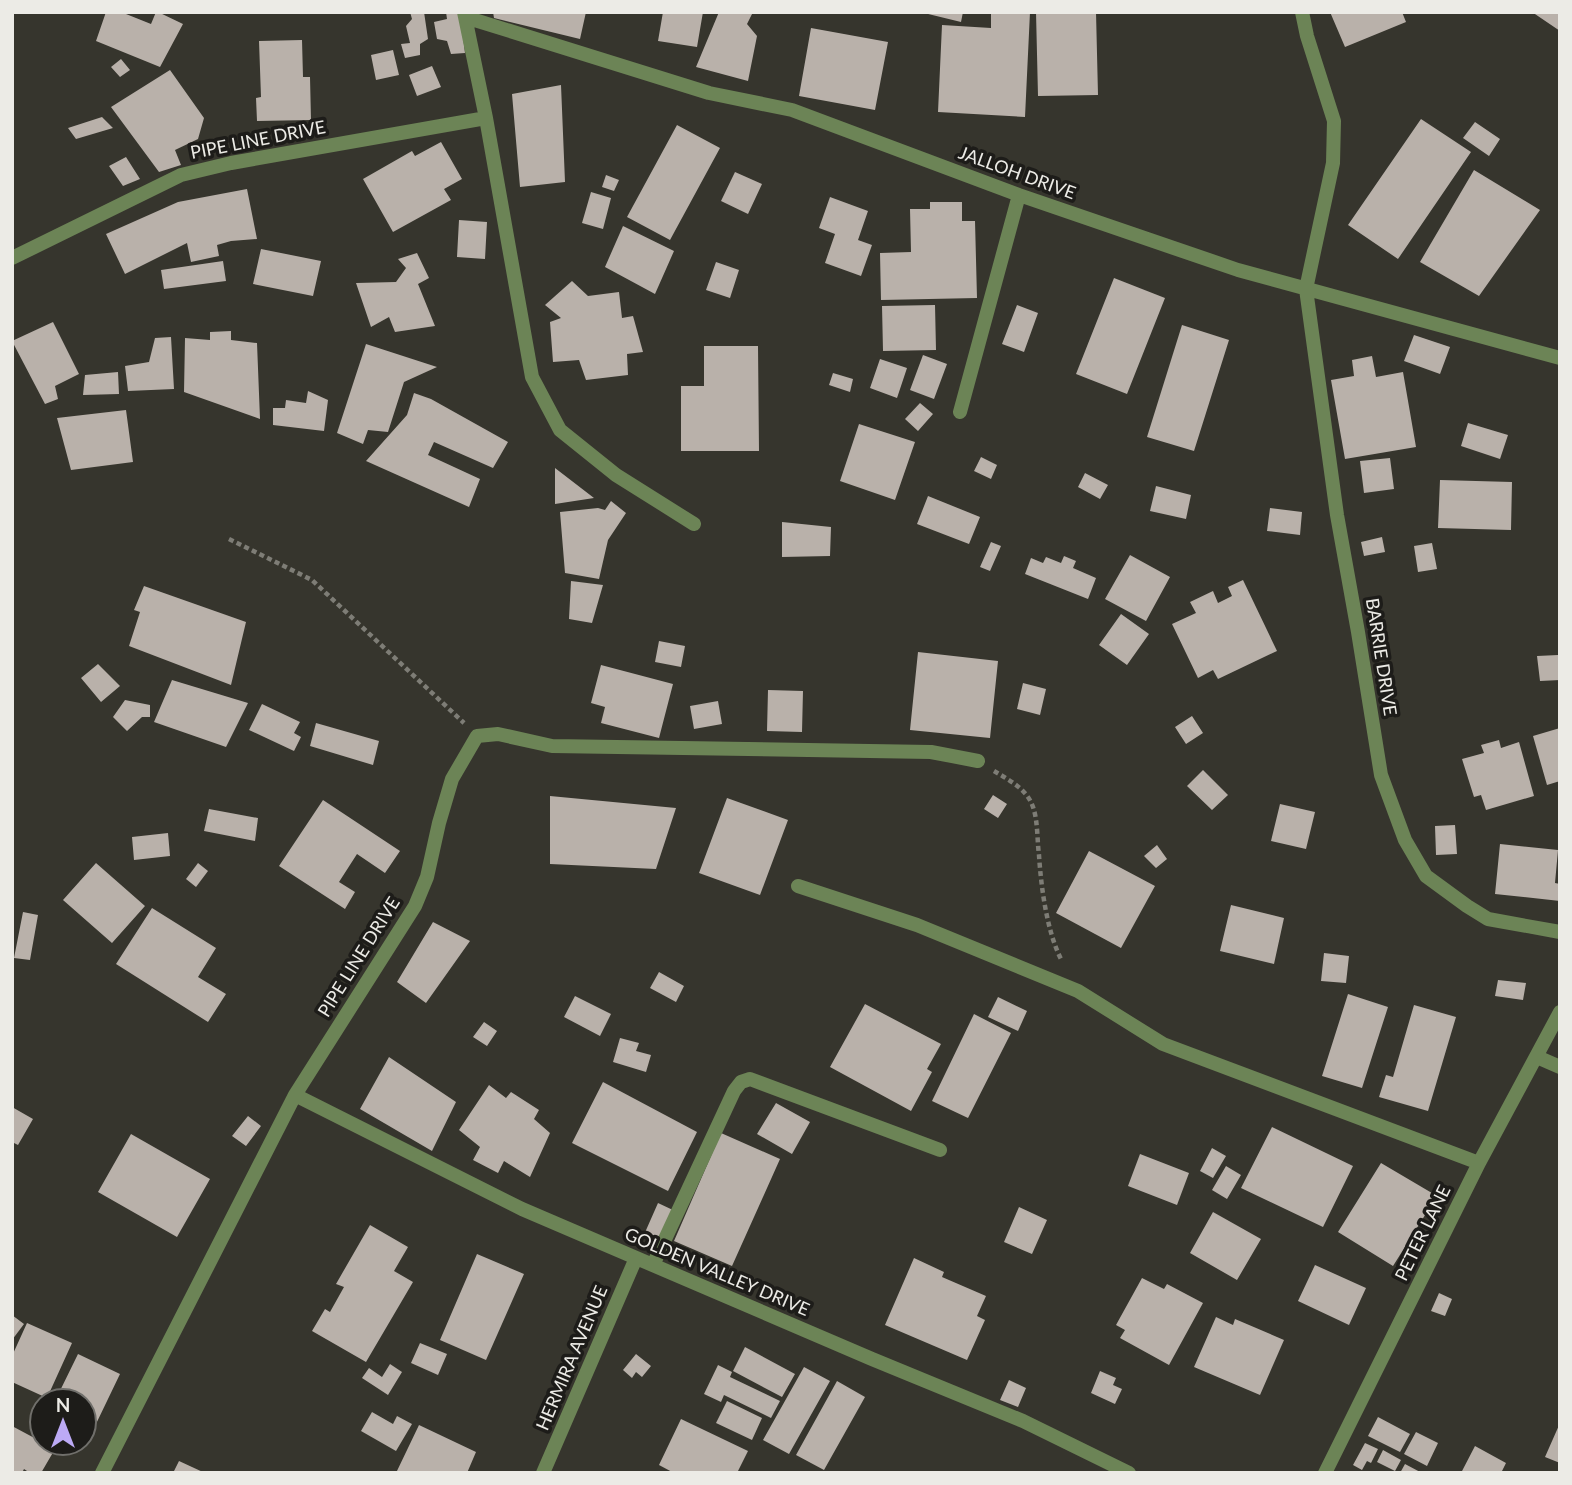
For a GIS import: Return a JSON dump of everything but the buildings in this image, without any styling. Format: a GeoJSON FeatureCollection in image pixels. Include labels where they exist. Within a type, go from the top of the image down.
{"type":"FeatureCollection","features":[{"type":"Feature","properties":{"kind":"street"},"geometry":{"type":"LineString","coordinates":[[1302,12],[1334,121],[1334,163],[1306,289]]}},
{"type":"Feature","properties":{"kind":"street"},"geometry":{"type":"LineString","coordinates":[[464,15],[486,118],[532,377],[560,430],[616,475],[694,524]]}},
{"type":"Feature","properties":{"kind":"street","name":"JALLOH DRIVE"},"geometry":{"type":"LineString","coordinates":[[464,15],[709,93],[792,110],[1019,195],[1238,270],[1560,358]]}},
{"type":"Feature","properties":{"kind":"street","name":"PIPE LINE DRIVE"},"geometry":{"type":"LineString","coordinates":[[12,258],[181,175],[231,163],[486,118]]}},
{"type":"Feature","properties":{"kind":"street"},"geometry":{"type":"LineString","coordinates":[[960,412],[1019,195]]}},
{"type":"Feature","properties":{"kind":"street","name":"BARRIE DRIVE"},"geometry":{"type":"LineString","coordinates":[[1306,289],[1337,515],[1381,775],[1405,840],[1426,876],[1488,919],[1560,932]]}},
{"type":"Feature","properties":{"kind":"street"},"geometry":{"type":"LineString","coordinates":[[477,736],[498,734],[552,746],[931,752],[978,761]]}},
{"type":"Feature","properties":{"kind":"street","name":"PIPE LINE DRIVE"},"geometry":{"type":"LineString","coordinates":[[102,1473],[295,1095],[415,906],[427,877],[452,779],[477,736]]}},
{"type":"Feature","properties":{"kind":"street"},"geometry":{"type":"LineString","coordinates":[[798,886],[917,925],[1078,991],[1163,1044],[1479,1163]]}},
{"type":"Feature","properties":{"kind":"street","name":"PETER LANE"},"geometry":{"type":"LineString","coordinates":[[1325,1473],[1479,1163],[1560,1013]]}},
{"type":"Feature","properties":{"kind":"street"},"geometry":{"type":"LineString","coordinates":[[1537,1057],[1560,1067]]}},
{"type":"Feature","properties":{"kind":"street"},"geometry":{"type":"LineString","coordinates":[[653,1265],[734,1091],[741,1082],[750,1079],[940,1150]]}},
{"type":"Feature","properties":{"kind":"street","name":"GOLDEN VALLEY DRIVE"},"geometry":{"type":"LineString","coordinates":[[295,1095],[522,1209],[1023,1421],[1129,1473]]}},
{"type":"Feature","properties":{"kind":"street","name":"HERMIRA AVENUE"},"geometry":{"type":"LineString","coordinates":[[543,1473],[636,1258]]}},
{"type":"Feature","properties":{"kind":"path"},"geometry":{"type":"LineString","coordinates":[[229,539],[312,580],[477,736]]}},
{"type":"Feature","properties":{"kind":"path"},"geometry":{"type":"LineString","coordinates":[[978,761],[1022,790],[1033,806],[1042,888],[1056,950],[1078,991]]}}]}
